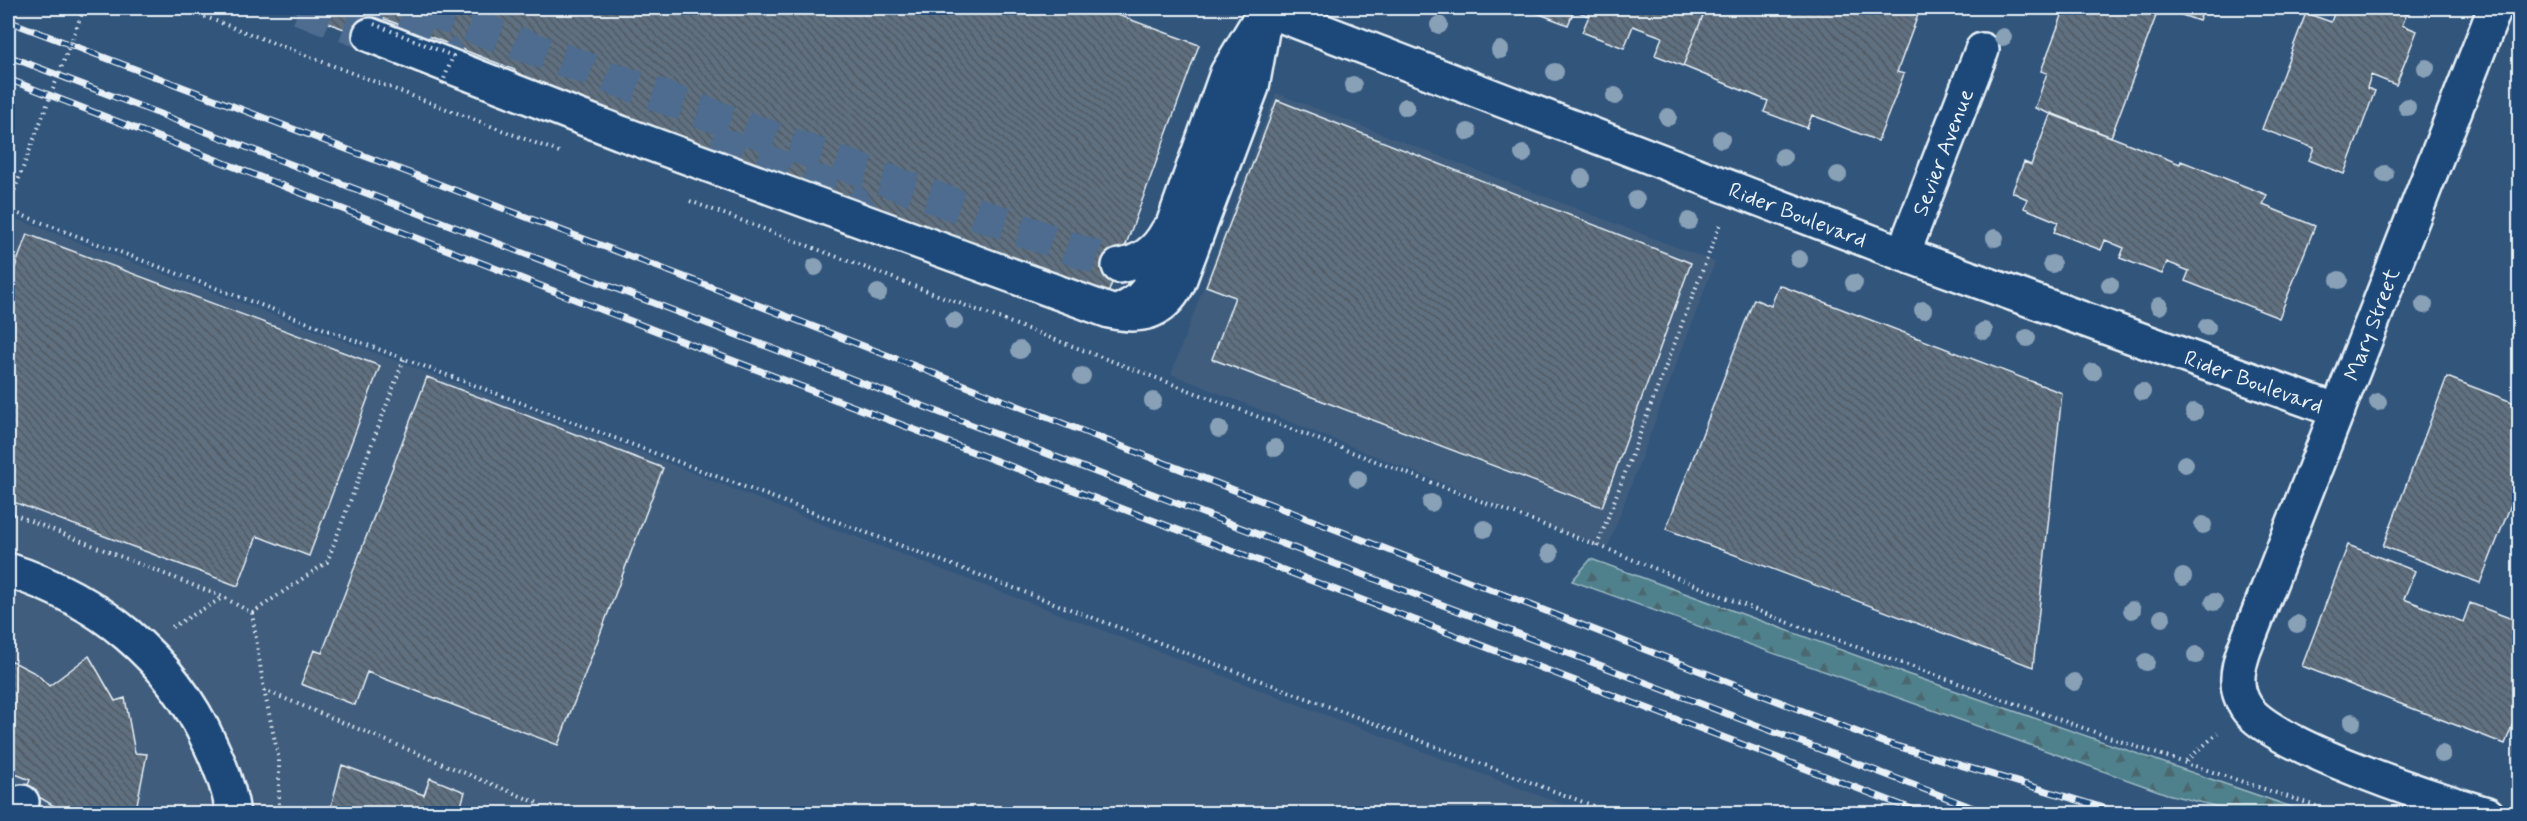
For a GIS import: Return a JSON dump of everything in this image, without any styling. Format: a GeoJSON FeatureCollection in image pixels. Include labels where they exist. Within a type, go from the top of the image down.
{"type":"FeatureCollection","features":[{"type":"Feature","properties":{"kind":"street","name":"Rider Boulevard"},"geometry":{"type":"LineString","coordinates":[[1264,8],[1903,254],[2338,411]]}},
{"type":"Feature","properties":{"kind":"street"},"geometry":{"type":"LineString","coordinates":[[1111,311],[1118,311],[1132,305],[1144,295],[1154,278],[1173,219],[1227,73],[1264,8]]}},
{"type":"Feature","properties":{"kind":"street"},"geometry":{"type":"LineString","coordinates":[[372,30],[621,133],[1111,311],[1137,315],[1158,308],[1170,297],[1178,284],[1252,87],[1264,8]]}},
{"type":"Feature","properties":{"kind":"street","name":"Mary Street"},"geometry":{"type":"LineString","coordinates":[[2247,708],[2238,689],[2239,666],[2494,8]]}},
{"type":"Feature","properties":{"kind":"street","name":"Sevier Avenue"},"geometry":{"type":"LineString","coordinates":[[1903,254],[1982,50]]}},
{"type":"Feature","properties":{"kind":"street"},"geometry":{"type":"LineString","coordinates":[[1119,266],[1137,261],[1156,248],[1173,219]]}},
{"type":"Feature","properties":{"kind":"street"},"geometry":{"type":"LineString","coordinates":[[8,570],[44,582],[95,609],[140,645],[172,680],[199,719],[219,763],[234,813]]}},
{"type":"Feature","properties":{"kind":"street"},"geometry":{"type":"LineString","coordinates":[[2247,708],[2268,728],[2314,752],[2448,802],[2487,813]]}},
{"type":"Feature","properties":{"kind":"path"},"geometry":{"type":"LineString","coordinates":[[84,8],[8,208],[1615,813]]}},
{"type":"Feature","properties":{"kind":"path"},"geometry":{"type":"LineString","coordinates":[[182,8],[567,155]]}},
{"type":"Feature","properties":{"kind":"path"},"geometry":{"type":"LineString","coordinates":[[372,30],[453,56],[441,87]]}},
{"type":"Feature","properties":{"kind":"path"},"geometry":{"type":"LineString","coordinates":[[1597,546],[1734,189]]}},
{"type":"Feature","properties":{"kind":"path"},"geometry":{"type":"LineString","coordinates":[[687,200],[1597,546],[1776,618],[2185,762],[2340,813]]}},
{"type":"Feature","properties":{"kind":"path"},"geometry":{"type":"LineString","coordinates":[[252,613],[327,562],[404,359]]}},
{"type":"Feature","properties":{"kind":"path"},"geometry":{"type":"LineString","coordinates":[[8,512],[223,597],[252,613]]}},
{"type":"Feature","properties":{"kind":"path"},"geometry":{"type":"LineString","coordinates":[[140,645],[223,597]]}},
{"type":"Feature","properties":{"kind":"path"},"geometry":{"type":"LineString","coordinates":[[252,613],[264,690],[279,760],[279,813]]}},
{"type":"Feature","properties":{"kind":"path"},"geometry":{"type":"LineString","coordinates":[[264,690],[540,804]]}},
{"type":"Feature","properties":{"kind":"path"},"geometry":{"type":"LineString","coordinates":[[2185,762],[2247,708]]}},
{"type":"Feature","properties":{"kind":"shaded area"},"geometry":{"type":"Polygon","coordinates":[[[1276,93],[1715,262],[1607,549],[1171,374],[1276,93]]]}},
{"type":"Feature","properties":{"kind":"shaded area"},"geometry":{"type":"Polygon","coordinates":[[[8,216],[630,448],[814,521],[1585,813],[8,813],[8,216]]]}},
{"type":"Feature","properties":{"kind":"shaded area"},"geometry":{"type":"Polygon","coordinates":[[[2519,733],[2519,764],[2509,761],[2519,733]]]}},
{"type":"Feature","properties":{"kind":"green space"},"geometry":{"type":"Polygon","coordinates":[[[1591,559],[1907,674],[2309,813],[2242,813],[2167,794],[1572,581],[1591,559]]]}},
{"type":"Feature","properties":{"kind":"building"},"geometry":{"type":"Polygon","coordinates":[[[289,8],[1099,8],[1199,45],[1098,321],[828,227],[504,97],[515,70],[377,16],[368,38],[289,8]]]}},
{"type":"Feature","properties":{"kind":"building"},"geometry":{"type":"Polygon","coordinates":[[[1524,8],[1575,8],[1568,25],[1524,8]]]}},
{"type":"Feature","properties":{"kind":"building"},"geometry":{"type":"Polygon","coordinates":[[[1575,8],[1706,8],[1683,66],[1655,55],[1662,37],[1633,26],[1624,48],[1582,32],[1589,16],[1574,10],[1575,8]]]}},
{"type":"Feature","properties":{"kind":"building"},"geometry":{"type":"Polygon","coordinates":[[[1706,8],[1898,8],[1918,15],[1897,72],[1904,74],[1878,141],[1812,115],[1807,128],[1764,112],[1768,101],[1683,66],[1706,8]]]}},
{"type":"Feature","properties":{"kind":"building"},"geometry":{"type":"Polygon","coordinates":[[[2065,8],[2159,8],[2111,137],[2035,108],[2047,73],[2041,71],[2065,8]]]}},
{"type":"Feature","properties":{"kind":"building"},"geometry":{"type":"Polygon","coordinates":[[[2162,8],[2204,8],[2199,21],[2162,8]]]}},
{"type":"Feature","properties":{"kind":"building"},"geometry":{"type":"Polygon","coordinates":[[[2336,8],[2390,8],[2407,14],[2402,25],[2417,31],[2396,85],[2371,75],[2367,88],[2375,91],[2344,174],[2309,160],[2314,148],[2262,129],[2306,13],[2331,22],[2336,8]]]}},
{"type":"Feature","properties":{"kind":"building"},"geometry":{"type":"Polygon","coordinates":[[[1277,100],[1691,263],[1602,507],[1212,359],[1235,297],[1206,286],[1277,100]]]}},
{"type":"Feature","properties":{"kind":"building"},"geometry":{"type":"Polygon","coordinates":[[[2051,113],[2180,164],[2181,161],[2267,195],[2263,205],[2315,226],[2279,318],[2185,281],[2189,271],[2167,262],[2162,274],[2120,258],[2124,248],[2105,240],[2101,250],[2054,232],[2058,222],[2024,208],[2027,199],[2012,192],[2024,162],[2031,165],[2051,113]]]}},
{"type":"Feature","properties":{"kind":"building"},"geometry":{"type":"Polygon","coordinates":[[[27,234],[380,366],[309,556],[257,536],[238,586],[8,500],[8,287],[27,234]]]}},
{"type":"Feature","properties":{"kind":"building"},"geometry":{"type":"Polygon","coordinates":[[[1779,285],[2062,393],[2033,667],[1666,529],[1754,299],[1771,306],[1779,285]]]}},
{"type":"Feature","properties":{"kind":"building"},"geometry":{"type":"Polygon","coordinates":[[[427,377],[663,468],[558,745],[367,672],[355,705],[301,684],[314,650],[322,653],[427,377]]]}},
{"type":"Feature","properties":{"kind":"building"},"geometry":{"type":"Polygon","coordinates":[[[2447,377],[2520,405],[2520,482],[2480,583],[2383,546],[2447,377]]]}},
{"type":"Feature","properties":{"kind":"building"},"geometry":{"type":"Polygon","coordinates":[[[2348,545],[2415,571],[2404,599],[2463,622],[2470,603],[2520,622],[2520,706],[2505,744],[2302,666],[2348,545]]]}},
{"type":"Feature","properties":{"kind":"building"},"geometry":{"type":"Polygon","coordinates":[[[89,656],[115,701],[125,698],[135,753],[147,754],[135,814],[50,814],[54,806],[26,789],[30,780],[8,771],[8,659],[37,674],[49,686],[89,656]]]}},
{"type":"Feature","properties":{"kind":"building"},"geometry":{"type":"Polygon","coordinates":[[[342,765],[424,795],[430,778],[465,792],[460,809],[472,814],[329,814],[342,765]]]}},
{"type":"Feature","properties":{"kind":"tunnel"},"geometry":{"type":"LineString","coordinates":[[299,8],[370,35]]}},
{"type":"Feature","properties":{"kind":"tunnel"},"geometry":{"type":"LineString","coordinates":[[352,8],[438,42],[446,53],[449,66]]}},
{"type":"Feature","properties":{"kind":"tunnel"},"geometry":{"type":"LineString","coordinates":[[423,8],[1119,266]]}},
{"type":"Feature","properties":{"kind":"tunnel"},"geometry":{"type":"LineString","coordinates":[[712,140],[840,190],[854,202],[867,222]]}},
{"type":"Feature","properties":{"kind":"railway"},"geometry":{"type":"LineString","coordinates":[[8,21],[732,295],[1883,742],[2124,814]]}},
{"type":"Feature","properties":{"kind":"railway"},"geometry":{"type":"LineString","coordinates":[[8,56],[1989,814]]}},
{"type":"Feature","properties":{"kind":"railway"},"geometry":{"type":"LineString","coordinates":[[8,79],[713,353],[1925,814]]}}]}
